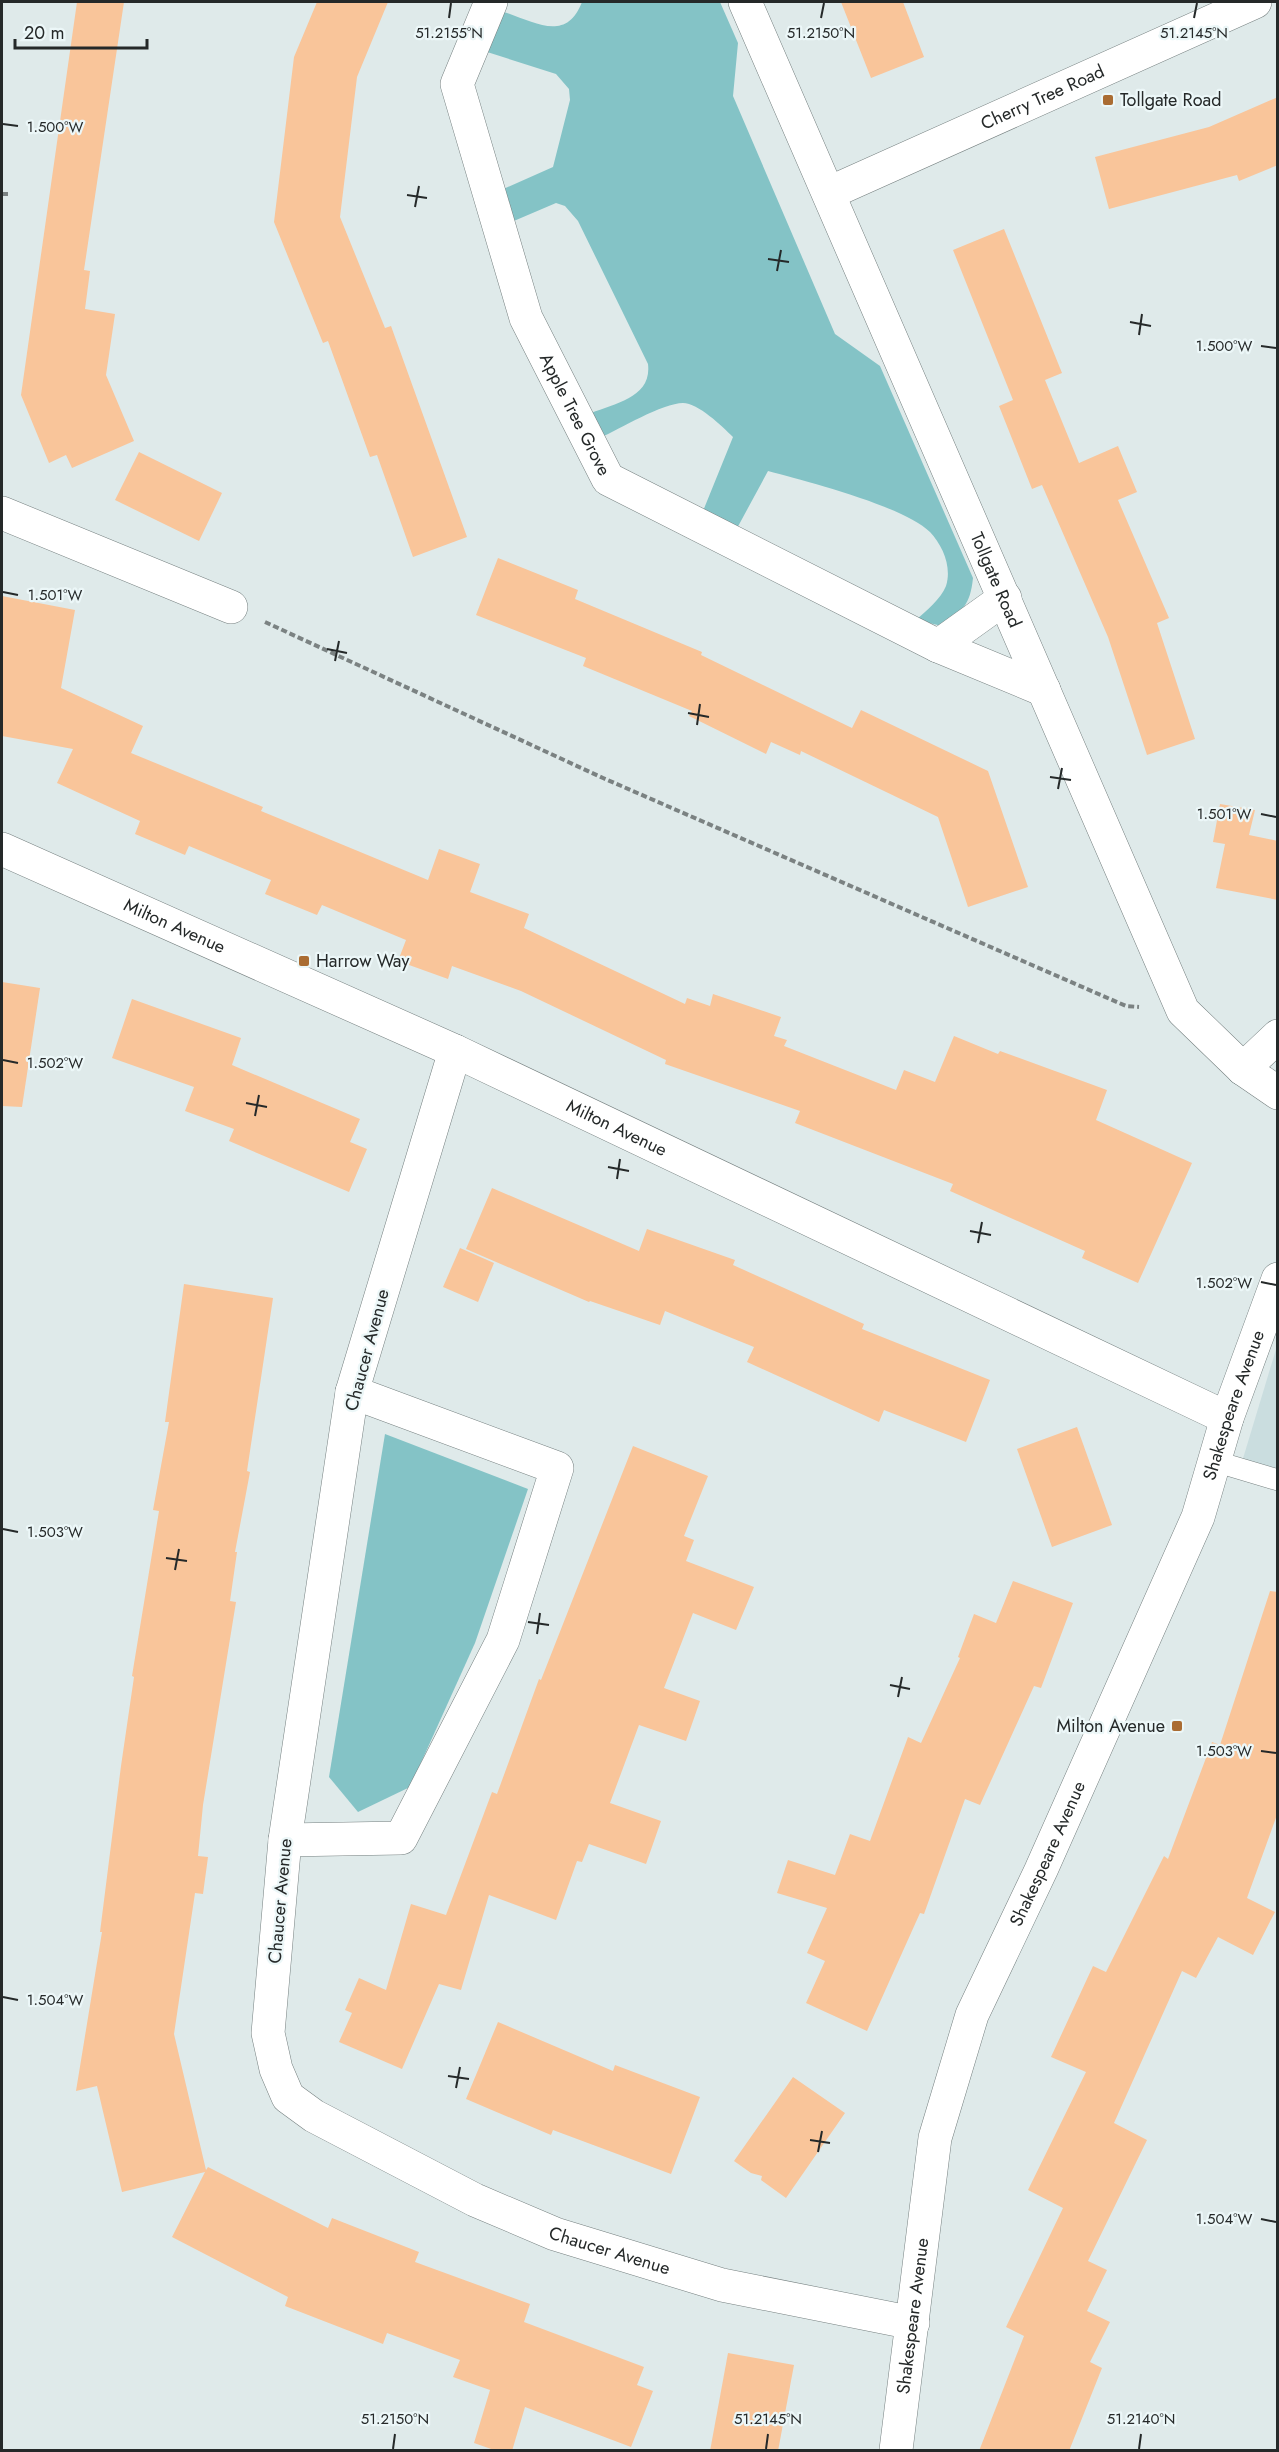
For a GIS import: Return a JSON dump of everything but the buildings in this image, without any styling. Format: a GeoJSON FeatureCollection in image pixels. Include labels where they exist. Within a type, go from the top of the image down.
{"type":"FeatureCollection","features":[{"type":"Feature","properties":{"kind":"street","name":"Apple Tree Grove"},"geometry":{"type":"LineString","coordinates":[[491,2],[457,84],[526,318],[608,479],[938,646],[1044,690]]}},
{"type":"Feature","properties":{"kind":"street","name":"Tollgate Road"},"geometry":{"type":"LineString","coordinates":[[746,2],[1183,1011],[1243,1069],[1278,1094]]}},
{"type":"Feature","properties":{"kind":"street","name":"Cherry Tree Road"},"geometry":{"type":"LineString","coordinates":[[830,193],[1254,2]]}},
{"type":"Feature","properties":{"kind":"street"},"geometry":{"type":"LineString","coordinates":[[2,513],[231,607]]}},
{"type":"Feature","properties":{"kind":"street"},"geometry":{"type":"LineString","coordinates":[[938,646],[1005,598]]}},
{"type":"Feature","properties":{"kind":"street","name":"Milton Avenue"},"geometry":{"type":"LineString","coordinates":[[2,849],[455,1051],[1227,1418]]}},
{"type":"Feature","properties":{"kind":"street"},"geometry":{"type":"LineString","coordinates":[[1243,1069],[1278,1036]]}},
{"type":"Feature","properties":{"kind":"street","name":"Chaucer Avenue"},"geometry":{"type":"LineString","coordinates":[[455,1051],[352,1392],[285,1840],[268,2033],[276,2068],[288,2097],[314,2116],[465,2194],[555,2234],[722,2285],[913,2323]]}},
{"type":"Feature","properties":{"kind":"street","name":"Shakespeare Avenue"},"geometry":{"type":"LineString","coordinates":[[896,2451],[935,2138],[972,2015],[1041,1870],[1193,1528],[1227,1418],[1278,1279]]}},
{"type":"Feature","properties":{"kind":"street"},"geometry":{"type":"LineString","coordinates":[[285,1840],[401,1838],[503,1640],[557,1468],[352,1392]]}},
{"type":"Feature","properties":{"kind":"lane"},"geometry":{"type":"LineString","coordinates":[[1215,1461],[1278,1480]]}},
{"type":"Feature","properties":{"kind":"path"},"geometry":{"type":"LineString","coordinates":[[2,194],[11,194]]}},
{"type":"Feature","properties":{"kind":"path"},"geometry":{"type":"LineString","coordinates":[[231,607],[603,778],[1126,1006],[1183,1011]]}},
{"type":"Feature","properties":{"kind":"shaded area"},"geometry":{"type":"Polygon","coordinates":[[[582,2],[720,2],[738,43],[733,96],[835,334],[880,366],[973,578],[970,595],[964,606],[942,626],[916,620],[941,596],[948,579],[947,564],[939,544],[930,532],[917,522],[877,504],[768,471],[735,532],[701,516],[733,437],[703,411],[689,404],[674,404],[600,438],[591,413],[621,402],[638,391],[648,375],[648,364],[578,221],[565,206],[556,203],[507,224],[499,191],[553,167],[570,100],[569,89],[556,74],[484,51],[501,11],[536,24],[558,26],[567,23],[575,15],[582,2]]]}},
{"type":"Feature","properties":{"kind":"shaded area"},"geometry":{"type":"Polygon","coordinates":[[[1277,1346],[1277,1489],[1238,1475],[1277,1346]]]}},
{"type":"Feature","properties":{"kind":"shaded area"},"geometry":{"type":"Polygon","coordinates":[[[385,1434],[528,1489],[475,1643],[410,1787],[358,1812],[329,1777],[385,1434]]]}},
{"type":"Feature","properties":{"kind":"place","name":"Tollgate Road"},"geometry":{"type":"Point","coordinates":[1108,100]}},
{"type":"Feature","properties":{"kind":"place","name":"Harrow Way"},"geometry":{"type":"Point","coordinates":[304,961]}},
{"type":"Feature","properties":{"kind":"place","name":"Milton Avenue"},"geometry":{"type":"Point","coordinates":[1177,1726]}}]}
